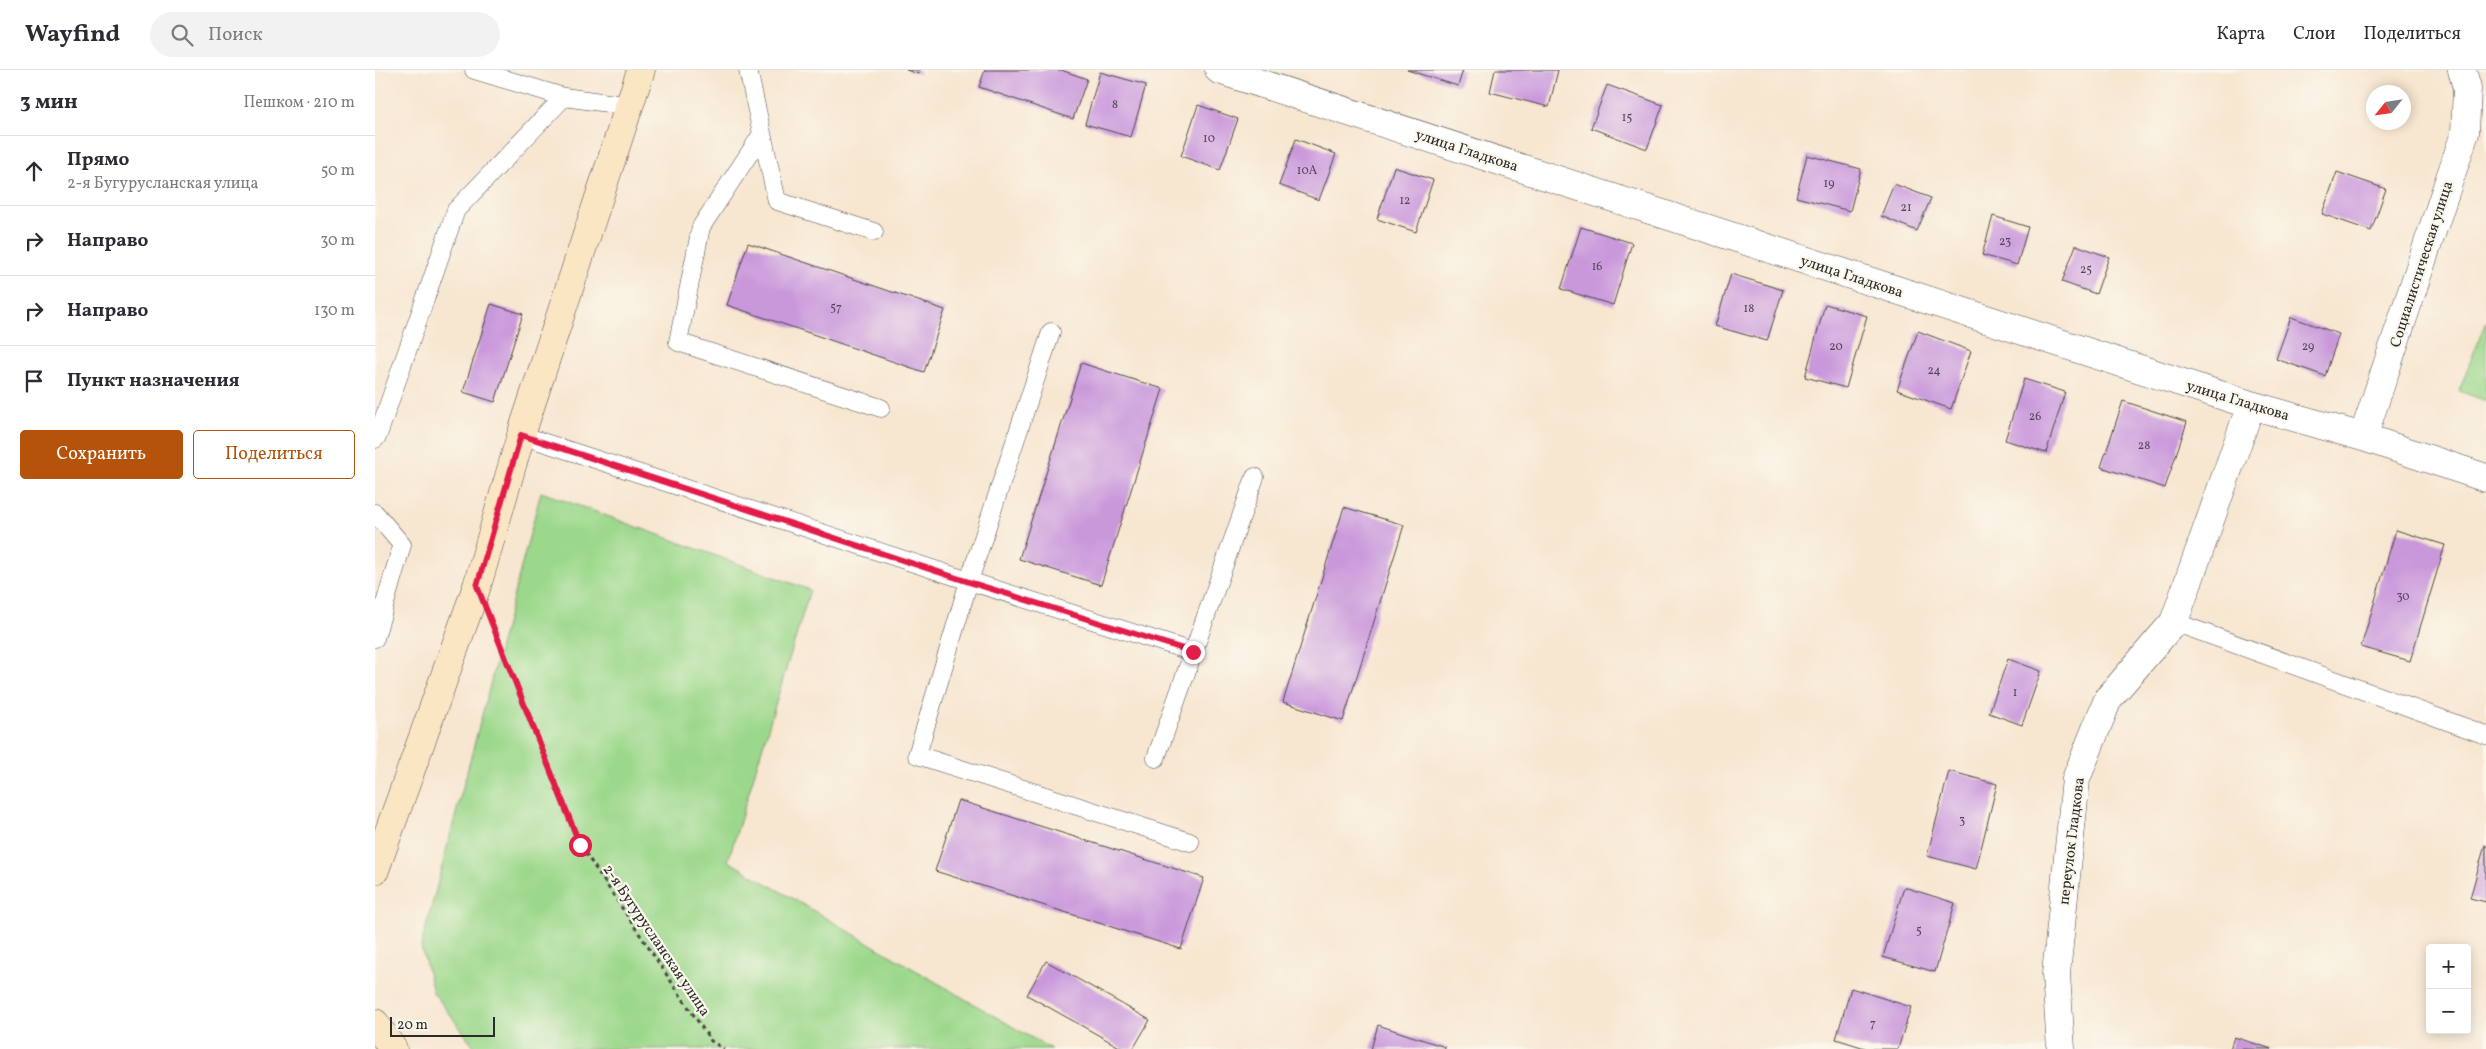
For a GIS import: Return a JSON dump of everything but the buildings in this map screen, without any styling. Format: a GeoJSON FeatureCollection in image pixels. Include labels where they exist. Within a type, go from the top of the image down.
{"type":"FeatureCollection","features":[{"type":"Feature","properties":{"kind":"street"},"geometry":{"type":"LineString","coordinates":[[375,870],[477,586],[521,435],[641,70]]}},
{"type":"Feature","properties":{"kind":"street","name":"улица Гладкова"},"geometry":{"type":"LineString","coordinates":[[1219,70],[2251,405],[2363,437],[2486,478]]}},
{"type":"Feature","properties":{"kind":"street","name":"Социалистическая улица"},"geometry":{"type":"LineString","coordinates":[[2363,437],[2465,133],[2465,79]]}},
{"type":"Feature","properties":{"kind":"street","name":"переулок Гладкова"},"geometry":{"type":"LineString","coordinates":[[2061,1049],[2056,974],[2076,779],[2108,699],[2174,622],[2251,405]]}},
{"type":"Feature","properties":{"kind":"street"},"geometry":{"type":"LineString","coordinates":[[375,1022],[393,1049]]}},
{"type":"Feature","properties":{"kind":"lane"},"geometry":{"type":"LineString","coordinates":[[474,70],[564,97],[630,106]]}},
{"type":"Feature","properties":{"kind":"lane"},"geometry":{"type":"LineString","coordinates":[[748,70],[777,201],[874,232]]}},
{"type":"Feature","properties":{"kind":"lane"},"geometry":{"type":"LineString","coordinates":[[375,439],[379,435],[456,210],[564,97]]}},
{"type":"Feature","properties":{"kind":"lane"},"geometry":{"type":"LineString","coordinates":[[762,134],[701,227],[678,342],[881,408]]}},
{"type":"Feature","properties":{"kind":"lane"},"geometry":{"type":"LineString","coordinates":[[1051,332],[969,582],[917,755],[1190,842]]}},
{"type":"Feature","properties":{"kind":"lane"},"geometry":{"type":"LineString","coordinates":[[521,435],[969,582],[1193,652]]}},
{"type":"Feature","properties":{"kind":"lane"},"geometry":{"type":"LineString","coordinates":[[1156,758],[1255,477]]}},
{"type":"Feature","properties":{"kind":"lane"},"geometry":{"type":"LineString","coordinates":[[375,513],[401,545],[375,638]]}},
{"type":"Feature","properties":{"kind":"lane"},"geometry":{"type":"LineString","coordinates":[[2174,622],[2486,735]]}},
{"type":"Feature","properties":{"kind":"path","name":"2-я Бугурусланская улица"},"geometry":{"type":"LineString","coordinates":[[477,586],[580,845],[711,1041],[723,1049]]}},
{"type":"Feature","properties":{"kind":"green space"},"geometry":{"type":"Polygon","coordinates":[[[2486,321],[2486,401],[2459,391],[2486,321]]]}},
{"type":"Feature","properties":{"kind":"green space"},"geometry":{"type":"Polygon","coordinates":[[[541,492],[810,590],[728,861],[1051,1049],[476,1049],[433,992],[421,946],[541,492]]]}},
{"type":"Feature","properties":{"kind":"route"},"geometry":{"type":"LineString","coordinates":[[580,845],[477,586],[521,435],[969,582],[1193,652]]}}]}
